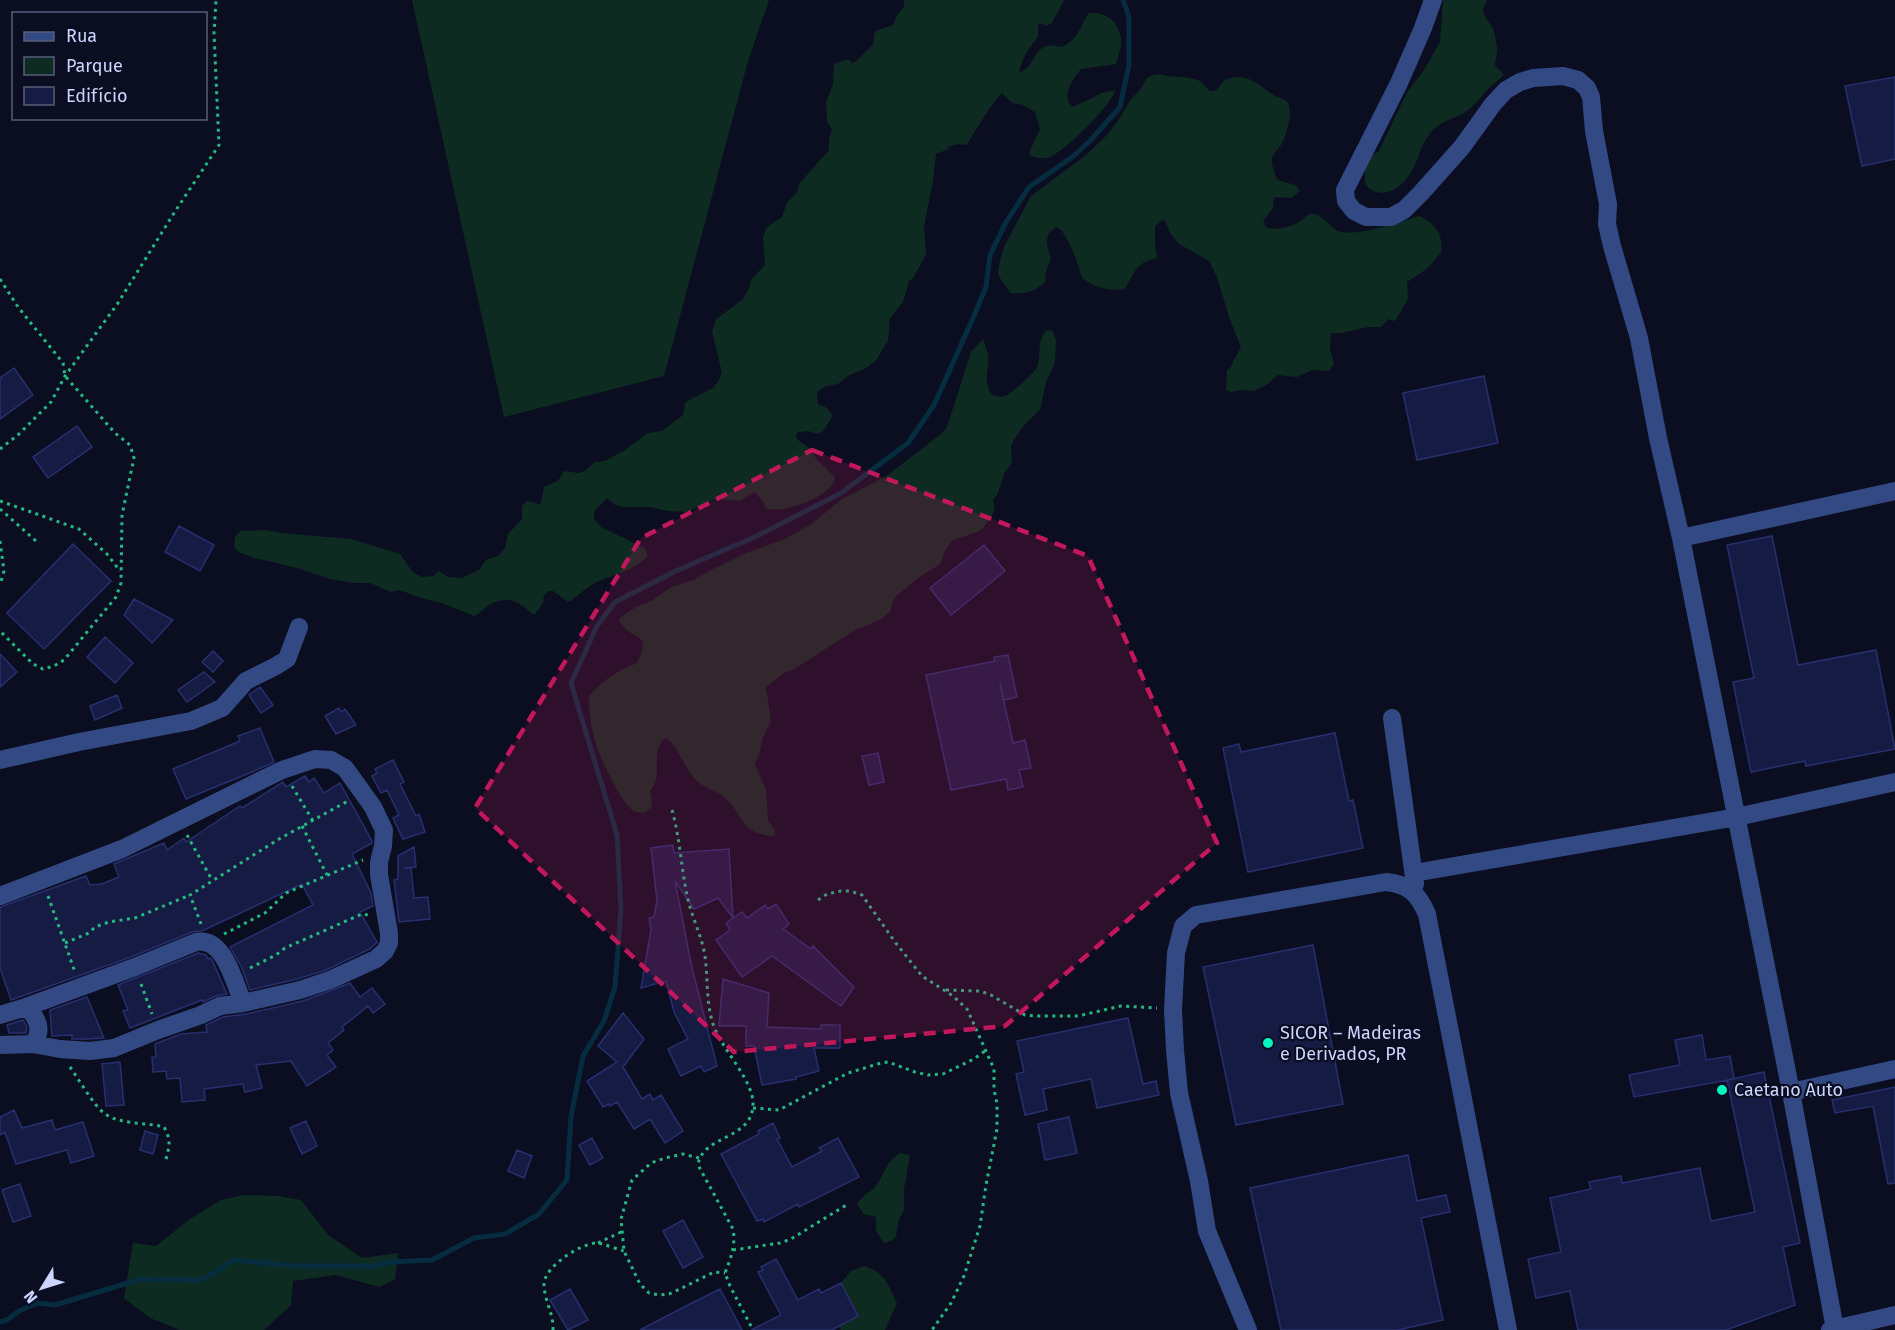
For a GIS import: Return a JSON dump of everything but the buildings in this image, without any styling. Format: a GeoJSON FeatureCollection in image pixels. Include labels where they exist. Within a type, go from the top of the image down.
{"type":"FeatureCollection","features":[{"type":"Feature","properties":{"kind":"street"},"geometry":{"type":"LineString","coordinates":[[1433,0],[1403,74],[1345,190],[1346,201],[1354,211],[1366,217],[1391,217],[1404,210],[1462,147],[1493,104],[1506,90],[1520,82],[1533,78],[1563,76],[1578,80],[1587,88],[1591,97],[1594,131],[1608,204],[1607,224],[1639,338],[1658,438],[1681,538],[1791,1092],[1833,1330],[1895,1315]]}},
{"type":"Feature","properties":{"kind":"street"},"geometry":{"type":"LineString","coordinates":[[1681,538],[1895,491]]}},
{"type":"Feature","properties":{"kind":"street"},"geometry":{"type":"LineString","coordinates":[[0,760],[79,742],[191,721],[222,708],[246,681],[287,658],[299,627]]}},
{"type":"Feature","properties":{"kind":"street"},"geometry":{"type":"LineString","coordinates":[[1392,718],[1414,873],[1415,895]]}},
{"type":"Feature","properties":{"kind":"street"},"geometry":{"type":"LineString","coordinates":[[0,896],[122,849],[282,770],[315,759],[331,760],[345,768],[363,792],[384,830],[379,875],[389,943],[385,951],[376,959],[320,983],[243,1003],[220,1006],[201,1016],[114,1048],[90,1051],[33,1044],[0,1045]]}},
{"type":"Feature","properties":{"kind":"street"},"geometry":{"type":"LineString","coordinates":[[1414,873],[1737,817],[1895,782]]}},
{"type":"Feature","properties":{"kind":"street"},"geometry":{"type":"LineString","coordinates":[[1248,1330],[1207,1231],[1199,1181],[1179,1092],[1174,1050],[1173,1011],[1176,953],[1182,926],[1196,915],[1386,882],[1406,886],[1422,904],[1427,914],[1508,1330]]}},
{"type":"Feature","properties":{"kind":"street"},"geometry":{"type":"LineString","coordinates":[[0,1015],[135,967],[196,942],[208,942],[224,957],[243,1003]]}},
{"type":"Feature","properties":{"kind":"street"},"geometry":{"type":"LineString","coordinates":[[26,1007],[35,1014],[39,1023],[39,1031],[33,1044]]}},
{"type":"Feature","properties":{"kind":"street"},"geometry":{"type":"LineString","coordinates":[[1791,1092],[1895,1069]]}},
{"type":"Feature","properties":{"kind":"path"},"geometry":{"type":"LineString","coordinates":[[0,449],[19,434],[51,402],[65,376],[118,303],[219,145],[214,33],[216,0]]}},
{"type":"Feature","properties":{"kind":"path"},"geometry":{"type":"LineString","coordinates":[[0,279],[18,307],[63,363],[65,376],[115,433],[130,445],[134,458],[122,515],[121,583],[116,597],[64,660],[54,666],[43,669],[33,664],[0,631]]}},
{"type":"Feature","properties":{"kind":"path"},"geometry":{"type":"LineString","coordinates":[[0,501],[79,529],[106,554],[121,572]]}},
{"type":"Feature","properties":{"kind":"path"},"geometry":{"type":"LineString","coordinates":[[0,509],[36,541]]}},
{"type":"Feature","properties":{"kind":"path"},"geometry":{"type":"LineString","coordinates":[[0,541],[4,571],[0,585]]}},
{"type":"Feature","properties":{"kind":"path"},"geometry":{"type":"LineString","coordinates":[[282,770],[313,821]]}},
{"type":"Feature","properties":{"kind":"path"},"geometry":{"type":"LineString","coordinates":[[65,944],[89,933],[95,927],[135,918],[190,895],[279,839],[363,792]]}},
{"type":"Feature","properties":{"kind":"path"},"geometry":{"type":"LineString","coordinates":[[672,810],[680,842],[687,896],[705,955],[710,1012],[719,1037],[751,1090],[753,1108],[748,1121],[740,1129],[708,1148],[699,1158],[698,1165],[734,1228],[735,1240],[725,1273],[752,1329]]}},
{"type":"Feature","properties":{"kind":"path"},"geometry":{"type":"LineString","coordinates":[[179,821],[212,880]]}},
{"type":"Feature","properties":{"kind":"path"},"geometry":{"type":"LineString","coordinates":[[302,826],[327,875]]}},
{"type":"Feature","properties":{"kind":"path"},"geometry":{"type":"LineString","coordinates":[[190,895],[208,942],[265,913],[286,893],[381,852]]}},
{"type":"Feature","properties":{"kind":"path"},"geometry":{"type":"LineString","coordinates":[[43,880],[81,987]]}},
{"type":"Feature","properties":{"kind":"path"},"geometry":{"type":"LineString","coordinates":[[818,900],[827,894],[841,891],[862,895],[922,976],[953,996],[967,1009],[994,1069],[998,1129],[980,1226],[964,1276],[951,1303],[932,1330]]}},
{"type":"Feature","properties":{"kind":"path"},"geometry":{"type":"LineString","coordinates":[[232,977],[276,956],[285,948],[362,914],[385,916]]}},
{"type":"Feature","properties":{"kind":"path"},"geometry":{"type":"LineString","coordinates":[[135,967],[158,1030]]}},
{"type":"Feature","properties":{"kind":"path"},"geometry":{"type":"LineString","coordinates":[[943,990],[980,991],[1025,1015],[1078,1016],[1121,1006],[1152,1007],[1173,1011]]}},
{"type":"Feature","properties":{"kind":"path"},"geometry":{"type":"LineString","coordinates":[[60,1049],[96,1106],[105,1114],[118,1119],[164,1127],[170,1144],[165,1163]]}},
{"type":"Feature","properties":{"kind":"path"},"geometry":{"type":"LineString","coordinates":[[753,1108],[779,1110],[848,1073],[881,1063],[888,1062],[928,1075],[943,1074],[985,1051]]}},
{"type":"Feature","properties":{"kind":"path"},"geometry":{"type":"LineString","coordinates":[[699,1158],[683,1154],[651,1163],[632,1180],[621,1219],[624,1251],[640,1284],[649,1293],[660,1295],[680,1289],[714,1272],[725,1273]]}},
{"type":"Feature","properties":{"kind":"path"},"geometry":{"type":"LineString","coordinates":[[733,1250],[780,1243],[791,1239],[848,1204]]}},
{"type":"Feature","properties":{"kind":"path"},"geometry":{"type":"LineString","coordinates":[[553,1330],[554,1321],[544,1290],[544,1280],[548,1272],[569,1255],[621,1232]]}},
{"type":"Feature","properties":{"kind":"path"},"geometry":{"type":"LineString","coordinates":[[598,1243],[624,1251]]}},
{"type":"Feature","properties":{"kind":"highlighted area"},"geometry":{"type":"Polygon","coordinates":[[[812,450],[1088,556],[1217,843],[1005,1026],[734,1052],[475,808],[641,538],[812,450]]]}},
{"type":"Feature","properties":{"kind":"green space"},"geometry":{"type":"Polygon","coordinates":[[[412,0],[769,0],[748,61],[664,376],[504,417],[412,0]]]}},
{"type":"Feature","properties":{"kind":"green space"},"geometry":{"type":"Polygon","coordinates":[[[904,0],[1064,0],[1052,23],[1046,26],[1040,23],[1038,25],[1038,37],[1026,54],[1019,73],[1026,69],[1037,53],[1046,46],[1062,47],[1068,44],[1089,13],[1102,14],[1113,21],[1120,32],[1121,45],[1116,64],[1081,69],[1067,93],[1069,103],[1073,107],[1102,93],[1115,90],[1106,106],[1087,127],[1050,157],[1038,158],[1029,153],[1040,129],[1035,112],[1023,105],[1012,103],[1002,93],[987,111],[967,144],[947,147],[949,149],[936,154],[924,226],[926,255],[909,281],[903,302],[890,318],[888,340],[877,359],[868,367],[848,376],[838,384],[826,386],[817,392],[818,404],[827,408],[833,416],[823,431],[817,434],[808,431],[796,434],[797,439],[810,449],[818,461],[835,477],[833,484],[826,491],[806,502],[783,509],[766,508],[755,492],[740,501],[713,500],[687,512],[650,507],[624,507],[615,505],[607,498],[594,511],[594,519],[601,527],[644,548],[647,557],[629,570],[595,583],[571,601],[568,602],[553,591],[549,591],[544,595],[543,603],[535,614],[517,603],[501,600],[489,605],[474,616],[400,590],[391,592],[370,583],[330,579],[255,558],[239,552],[234,547],[235,537],[240,531],[267,530],[351,539],[400,554],[411,570],[422,577],[434,576],[438,571],[448,577],[461,578],[479,570],[486,560],[498,556],[505,548],[508,534],[522,519],[522,506],[527,501],[540,504],[544,487],[558,481],[564,471],[578,473],[585,471],[595,462],[605,461],[625,450],[648,433],[662,431],[683,415],[685,403],[713,388],[719,380],[722,373],[712,331],[716,319],[742,300],[749,289],[751,280],[765,265],[763,238],[766,228],[782,217],[787,203],[797,192],[800,183],[829,150],[832,130],[827,121],[826,102],[833,85],[834,64],[848,59],[852,63],[855,62],[873,45],[875,31],[893,25],[897,15],[904,7],[904,0]]]}},
{"type":"Feature","properties":{"kind":"green space"},"geometry":{"type":"Polygon","coordinates":[[[1443,0],[1487,0],[1483,10],[1494,31],[1497,49],[1495,66],[1504,75],[1468,110],[1433,130],[1403,183],[1386,192],[1375,192],[1365,184],[1365,169],[1372,156],[1379,151],[1406,94],[1424,70],[1440,42],[1443,0]]]}},
{"type":"Feature","properties":{"kind":"green space"},"geometry":{"type":"Polygon","coordinates":[[[1159,74],[1195,79],[1212,91],[1227,79],[1246,78],[1288,103],[1290,114],[1288,127],[1281,145],[1272,158],[1272,164],[1278,180],[1295,185],[1300,191],[1291,198],[1274,197],[1273,208],[1263,221],[1267,228],[1288,227],[1314,214],[1341,232],[1369,230],[1419,216],[1437,230],[1441,240],[1441,252],[1428,268],[1407,282],[1408,299],[1395,321],[1388,319],[1381,327],[1331,333],[1330,349],[1334,364],[1329,371],[1312,370],[1297,377],[1278,375],[1268,384],[1253,391],[1226,390],[1227,370],[1241,347],[1217,277],[1209,261],[1179,244],[1164,219],[1155,226],[1157,258],[1140,265],[1125,289],[1102,288],[1082,278],[1069,243],[1057,227],[1049,233],[1047,241],[1051,258],[1045,282],[1030,292],[1011,293],[1001,280],[998,273],[1004,247],[1031,196],[1085,156],[1105,137],[1147,78],[1159,74]]]}},
{"type":"Feature","properties":{"kind":"green space"},"geometry":{"type":"Polygon","coordinates":[[[1052,330],[1056,340],[1055,362],[1046,382],[1040,410],[1025,424],[1011,446],[1012,462],[1004,474],[993,501],[995,509],[987,524],[979,531],[953,540],[940,564],[918,578],[894,598],[890,612],[880,620],[855,630],[796,668],[784,673],[766,687],[771,721],[762,740],[755,764],[766,790],[768,820],[775,831],[774,836],[762,835],[748,828],[725,798],[694,778],[673,744],[665,738],[658,751],[656,778],[650,791],[651,808],[643,813],[635,812],[629,807],[616,788],[598,751],[590,720],[589,705],[589,696],[600,685],[611,676],[637,663],[641,653],[642,641],[624,628],[619,621],[621,617],[653,600],[671,587],[694,580],[746,553],[787,538],[810,525],[842,499],[885,477],[941,434],[947,427],[971,352],[983,339],[988,354],[988,388],[991,394],[1003,397],[1035,370],[1043,335],[1046,331],[1052,330]]]}},
{"type":"Feature","properties":{"kind":"green space"},"geometry":{"type":"Polygon","coordinates":[[[900,1153],[910,1155],[904,1189],[904,1209],[898,1222],[896,1237],[884,1243],[876,1231],[876,1217],[864,1214],[857,1204],[874,1188],[890,1161],[900,1153]]]}},
{"type":"Feature","properties":{"kind":"green space"},"geometry":{"type":"Polygon","coordinates":[[[244,1195],[278,1196],[301,1200],[328,1235],[362,1258],[398,1253],[395,1279],[380,1287],[335,1275],[293,1281],[291,1305],[264,1330],[180,1330],[150,1318],[124,1298],[133,1243],[156,1246],[190,1219],[221,1200],[244,1195]]]}},
{"type":"Feature","properties":{"kind":"green space"},"geometry":{"type":"Polygon","coordinates":[[[864,1266],[881,1276],[897,1303],[885,1330],[841,1330],[837,1323],[845,1323],[858,1316],[841,1283],[851,1271],[864,1266]]]}},
{"type":"Feature","properties":{"kind":"waterway"},"geometry":{"type":"LineString","coordinates":[[0,1322],[37,1303],[55,1305],[141,1279],[202,1280],[234,1260],[296,1266],[375,1266],[390,1262],[432,1260],[474,1238],[505,1234],[539,1214],[567,1180],[571,1117],[583,1056],[604,1021],[615,987],[621,909],[617,835],[571,683],[597,626],[615,602],[678,570],[757,536],[841,493],[908,443],[934,405],[970,325],[986,287],[990,255],[1006,222],[1029,187],[1071,158],[1090,141],[1120,107],[1129,65],[1129,17],[1123,0]]}},
{"type":"Feature","properties":{"kind":"place","name":"SICOR – Madeiras e Derivados, PR"},"geometry":{"type":"Point","coordinates":[1268,1043]}},
{"type":"Feature","properties":{"kind":"place","name":"Caetano Auto"},"geometry":{"type":"Point","coordinates":[1722,1090]}}]}
